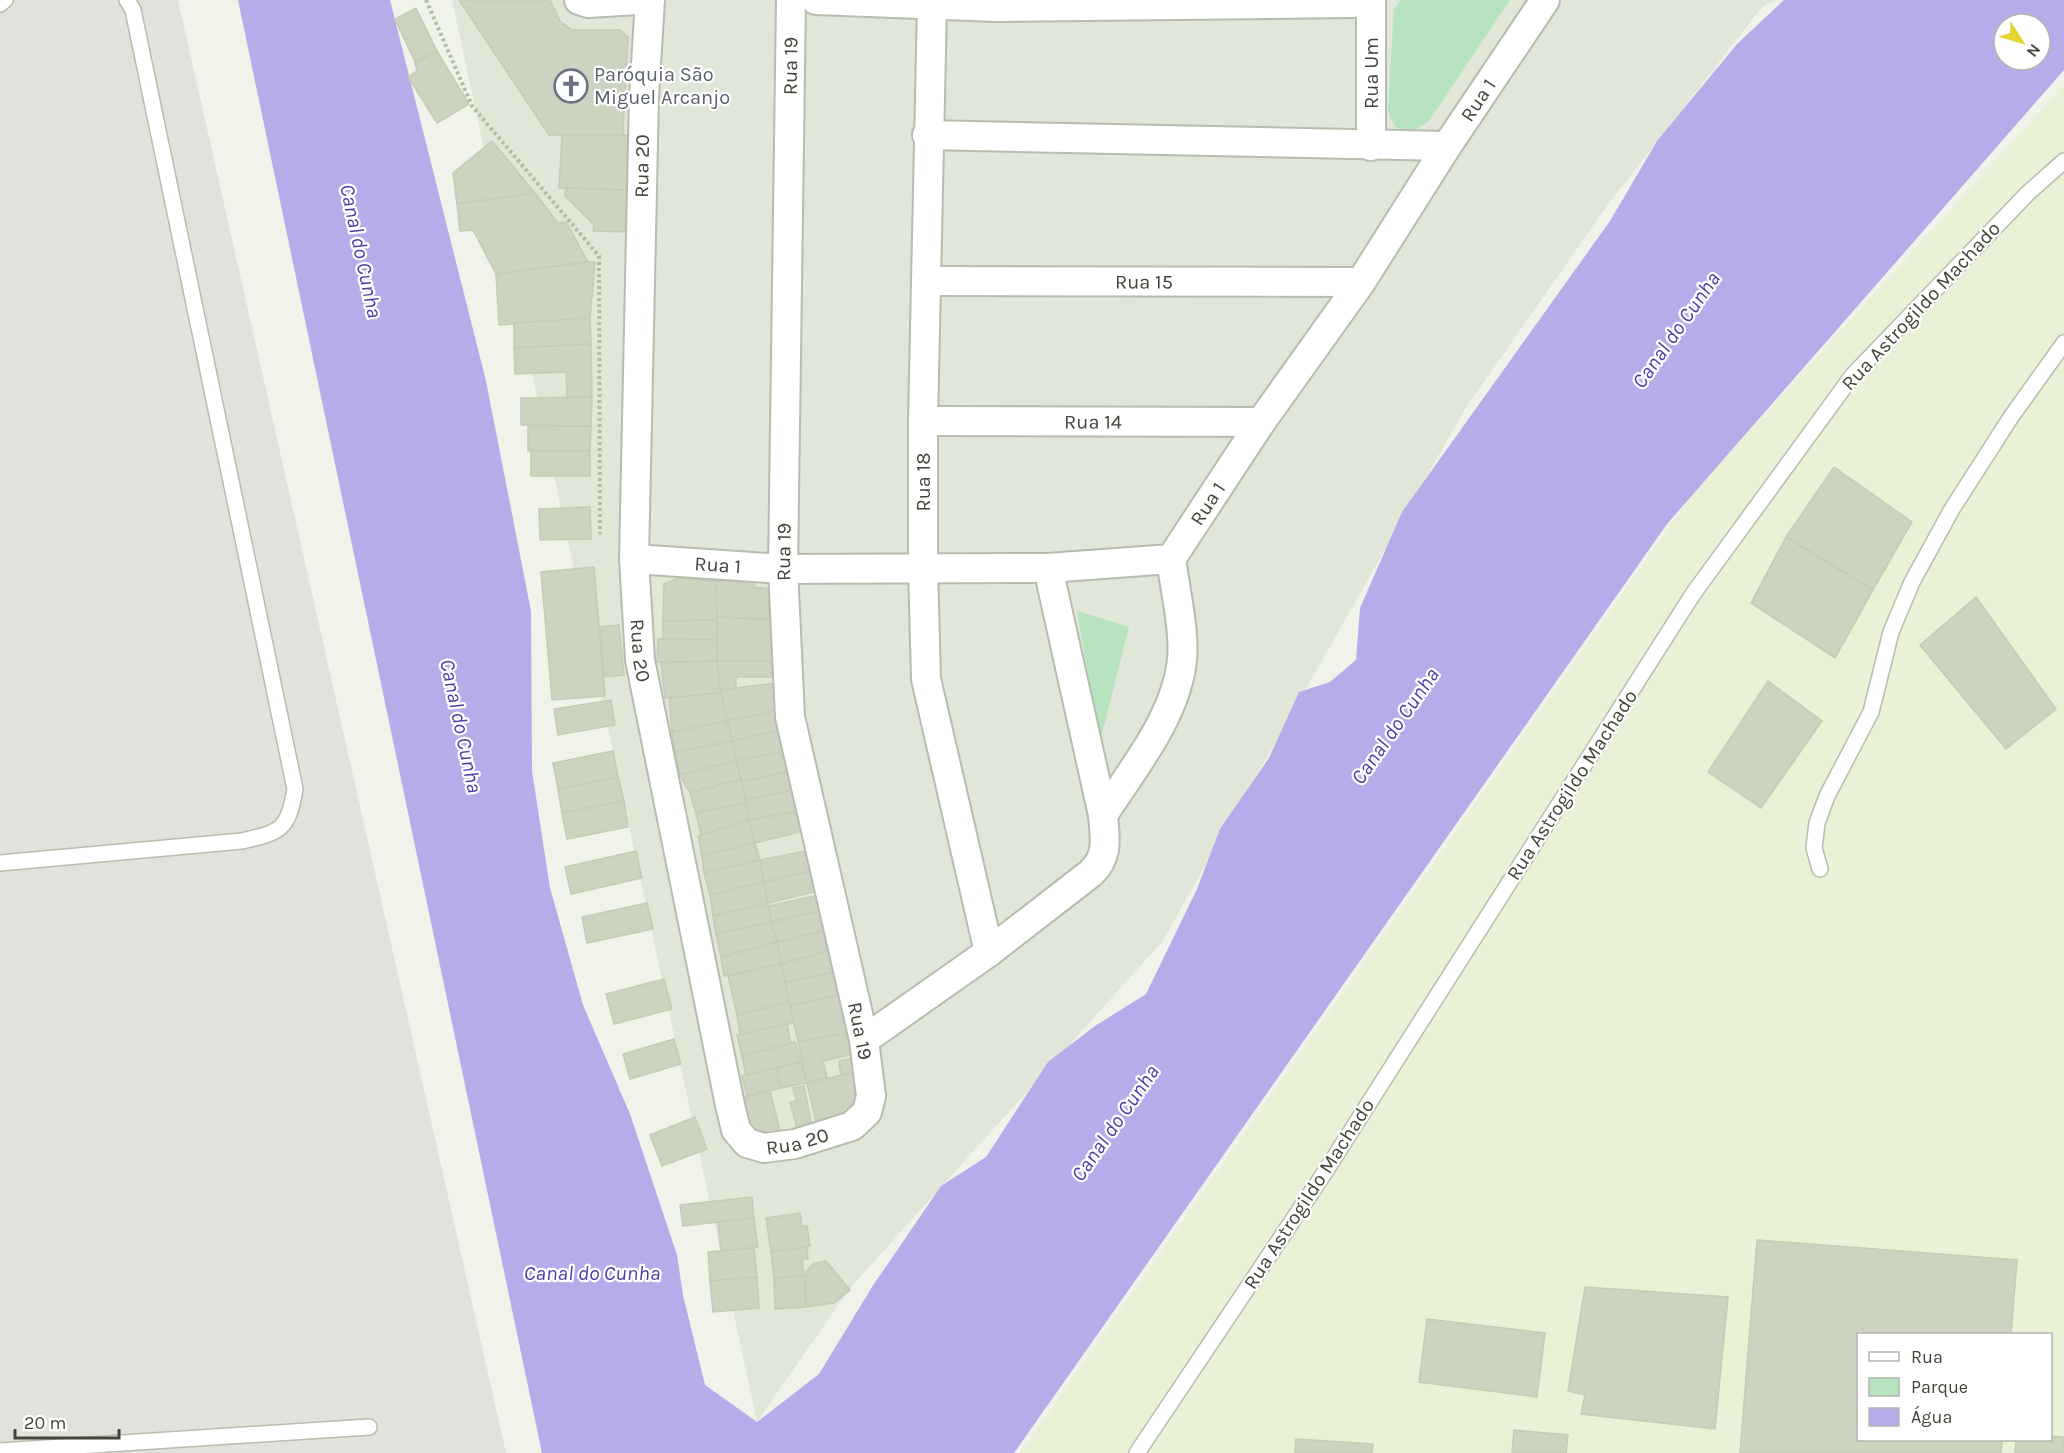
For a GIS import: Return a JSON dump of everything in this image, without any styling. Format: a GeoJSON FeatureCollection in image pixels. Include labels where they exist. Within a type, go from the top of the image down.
{"type":"FeatureCollection","features":[{"type":"Feature","properties":{"kind":"street"},"geometry":{"type":"LineString","coordinates":[[579,0],[588,3],[638,0]]}},
{"type":"Feature","properties":{"kind":"street","name":"Rua 20"},"geometry":{"type":"LineString","coordinates":[[650,0],[644,96],[634,560],[640,660],[736,1130],[747,1143],[764,1148],[795,1144],[852,1126],[867,1112],[871,1096]]}},
{"type":"Feature","properties":{"kind":"street","name":"Rua 19"},"geometry":{"type":"LineString","coordinates":[[791,0],[783,569],[790,717],[864,1040],[871,1096]]}},
{"type":"Feature","properties":{"kind":"street"},"geometry":{"type":"LineString","coordinates":[[816,0],[996,7],[1353,3],[1359,0]]}},
{"type":"Feature","properties":{"kind":"street","name":"Rua Um"},"geometry":{"type":"LineString","coordinates":[[1371,0],[1371,146]]}},
{"type":"Feature","properties":{"kind":"street","name":"Rua 1"},"geometry":{"type":"LineString","coordinates":[[634,560],[783,569],[1048,568],[1171,559],[1261,422],[1361,282],[1447,146],[1545,0]]}},
{"type":"Feature","properties":{"kind":"street","name":"Rua 18"},"geometry":{"type":"LineString","coordinates":[[932,5],[927,135],[923,421],[926,679],[989,952]]}},
{"type":"Feature","properties":{"kind":"street"},"geometry":{"type":"LineString","coordinates":[[927,135],[1447,146]]}},
{"type":"Feature","properties":{"kind":"street","name":"Rua 15"},"geometry":{"type":"LineString","coordinates":[[926,281],[1361,282]]}},
{"type":"Feature","properties":{"kind":"street","name":"Rua 14"},"geometry":{"type":"LineString","coordinates":[[923,421],[1261,422]]}},
{"type":"Feature","properties":{"kind":"street"},"geometry":{"type":"LineString","coordinates":[[1103,815],[1162,720],[1176,684],[1182,659],[1171,559]]}},
{"type":"Feature","properties":{"kind":"street"},"geometry":{"type":"LineString","coordinates":[[864,1040],[989,952],[1099,866],[1106,848],[1103,815],[1048,568]]}},
{"type":"Feature","properties":{"kind":"lane"},"geometry":{"type":"LineString","coordinates":[[0,4],[5,0]]}},
{"type":"Feature","properties":{"kind":"lane"},"geometry":{"type":"LineString","coordinates":[[0,863],[242,841],[273,834],[290,817],[295,789],[136,22],[133,10],[126,0]]}},
{"type":"Feature","properties":{"kind":"lane","name":"Rua Astrogildo Machado"},"geometry":{"type":"LineString","coordinates":[[1137,1453],[1325,1172],[1694,594],[1853,375],[2028,193],[2064,161]]}},
{"type":"Feature","properties":{"kind":"lane"},"geometry":{"type":"LineString","coordinates":[[1820,869],[1814,848],[1817,823],[1827,796],[1871,712],[1891,632],[1912,582],[1952,508],[2011,417],[2064,343]]}},
{"type":"Feature","properties":{"kind":"lane"},"geometry":{"type":"LineString","coordinates":[[0,1451],[369,1427]]}},
{"type":"Feature","properties":{"kind":"shaded area"},"geometry":{"type":"Polygon","coordinates":[[[0,0],[178,0],[506,1453],[0,1453],[0,0]]]}},
{"type":"Feature","properties":{"kind":"shaded area"},"geometry":{"type":"Polygon","coordinates":[[[452,0],[1775,0],[1763,6],[1609,203],[1465,409],[1162,942],[850,1288],[757,1422],[452,0]]]}},
{"type":"Feature","properties":{"kind":"shaded area"},"geometry":{"type":"Polygon","coordinates":[[[2064,84],[2064,1453],[1020,1453],[1690,497],[2064,84]]]}},
{"type":"Feature","properties":{"kind":"green space"},"geometry":{"type":"Polygon","coordinates":[[[1401,0],[1510,0],[1429,121],[1412,132],[1395,127],[1388,111],[1394,9],[1401,0]]]}},
{"type":"Feature","properties":{"kind":"green space"},"geometry":{"type":"Polygon","coordinates":[[[1077,611],[1129,627],[1100,742],[1077,611]]]}},
{"type":"Feature","properties":{"kind":"water","name":"Canal do Cunha"},"geometry":{"type":"Polygon","coordinates":[[[238,0],[390,0],[486,381],[531,611],[532,771],[550,888],[583,1005],[630,1114],[677,1255],[683,1295],[705,1385],[757,1422],[819,1374],[872,1287],[941,1186],[986,1157],[1048,1062],[1095,1026],[1146,994],[1197,889],[1220,829],[1269,758],[1299,692],[1330,682],[1356,660],[1360,608],[1402,512],[1610,221],[1657,141],[1737,44],[1784,0],[2064,0],[2064,70],[1667,524],[1014,1453],[542,1453],[238,0]]]}},
{"type":"Feature","properties":{"kind":"building","name":"Paróquia São Miguel Arcanjo"},"geometry":{"type":"Polygon","coordinates":[[[459,0],[550,0],[560,21],[572,30],[620,30],[628,37],[623,135],[549,135],[459,0]]]}},
{"type":"Feature","properties":{"kind":"building"},"geometry":{"type":"Polygon","coordinates":[[[416,8],[437,51],[415,62],[395,19],[416,8]]]}},
{"type":"Feature","properties":{"kind":"building"},"geometry":{"type":"Polygon","coordinates":[[[437,51],[469,104],[437,123],[408,77],[417,71],[415,62],[437,51]]]}},
{"type":"Feature","properties":{"kind":"building"},"geometry":{"type":"Polygon","coordinates":[[[634,135],[628,190],[559,188],[562,136],[634,135]]]}},
{"type":"Feature","properties":{"kind":"building"},"geometry":{"type":"Polygon","coordinates":[[[492,141],[535,193],[457,204],[453,173],[492,141]]]}},
{"type":"Feature","properties":{"kind":"building"},"geometry":{"type":"Polygon","coordinates":[[[566,188],[628,190],[627,232],[593,231],[594,225],[565,196],[566,188]]]}},
{"type":"Feature","properties":{"kind":"building"},"geometry":{"type":"Polygon","coordinates":[[[535,193],[558,223],[566,222],[588,262],[496,274],[473,230],[460,231],[457,204],[535,193]]]}},
{"type":"Feature","properties":{"kind":"building"},"geometry":{"type":"Polygon","coordinates":[[[595,262],[590,318],[499,325],[496,274],[595,262]]]}},
{"type":"Feature","properties":{"kind":"building"},"geometry":{"type":"Polygon","coordinates":[[[590,318],[591,344],[514,348],[514,323],[590,318]]]}},
{"type":"Feature","properties":{"kind":"building"},"geometry":{"type":"Polygon","coordinates":[[[591,344],[592,397],[567,398],[566,372],[515,374],[514,348],[591,344]]]}},
{"type":"Feature","properties":{"kind":"building"},"geometry":{"type":"Polygon","coordinates":[[[592,397],[591,426],[521,425],[521,398],[592,397]]]}},
{"type":"Feature","properties":{"kind":"building"},"geometry":{"type":"Polygon","coordinates":[[[528,426],[591,426],[590,451],[528,451],[528,426]]]}},
{"type":"Feature","properties":{"kind":"building"},"geometry":{"type":"Polygon","coordinates":[[[531,451],[590,451],[590,476],[531,476],[531,451]]]}},
{"type":"Feature","properties":{"kind":"building"},"geometry":{"type":"Polygon","coordinates":[[[1834,467],[1912,522],[1873,590],[1786,537],[1834,467]]]}},
{"type":"Feature","properties":{"kind":"building"},"geometry":{"type":"Polygon","coordinates":[[[590,507],[591,539],[540,540],[539,509],[590,507]]]}},
{"type":"Feature","properties":{"kind":"building"},"geometry":{"type":"Polygon","coordinates":[[[1786,537],[1873,590],[1835,658],[1751,603],[1786,537]]]}},
{"type":"Feature","properties":{"kind":"building"},"geometry":{"type":"Polygon","coordinates":[[[594,567],[605,696],[552,700],[541,572],[594,567]]]}},
{"type":"Feature","properties":{"kind":"building"},"geometry":{"type":"Polygon","coordinates":[[[679,578],[716,581],[717,620],[663,621],[664,584],[679,578]]]}},
{"type":"Feature","properties":{"kind":"building"},"geometry":{"type":"Polygon","coordinates":[[[716,581],[755,581],[754,587],[769,589],[768,619],[717,617],[716,581]]]}},
{"type":"Feature","properties":{"kind":"building"},"geometry":{"type":"Polygon","coordinates":[[[1976,597],[2056,709],[2006,749],[1920,645],[1976,597]]]}},
{"type":"Feature","properties":{"kind":"building"},"geometry":{"type":"Polygon","coordinates":[[[717,617],[773,620],[772,661],[717,661],[717,617]]]}},
{"type":"Feature","properties":{"kind":"building"},"geometry":{"type":"Polygon","coordinates":[[[717,620],[717,640],[663,639],[663,621],[717,620]]]}},
{"type":"Feature","properties":{"kind":"building"},"geometry":{"type":"Polygon","coordinates":[[[619,625],[624,675],[604,677],[600,627],[619,625]]]}},
{"type":"Feature","properties":{"kind":"building"},"geometry":{"type":"Polygon","coordinates":[[[658,639],[717,640],[717,661],[657,662],[658,639]]]}},
{"type":"Feature","properties":{"kind":"building"},"geometry":{"type":"Polygon","coordinates":[[[717,661],[721,693],[665,698],[661,663],[717,661]]]}},
{"type":"Feature","properties":{"kind":"building"},"geometry":{"type":"Polygon","coordinates":[[[717,661],[772,661],[772,677],[736,677],[736,688],[720,690],[717,661]]]}},
{"type":"Feature","properties":{"kind":"building"},"geometry":{"type":"Polygon","coordinates":[[[1768,681],[1822,721],[1761,808],[1708,772],[1768,681]]]}},
{"type":"Feature","properties":{"kind":"building"},"geometry":{"type":"Polygon","coordinates":[[[775,683],[781,710],[727,721],[720,690],[775,683]]]}},
{"type":"Feature","properties":{"kind":"building"},"geometry":{"type":"Polygon","coordinates":[[[721,693],[727,721],[672,732],[669,698],[721,693]]]}},
{"type":"Feature","properties":{"kind":"building"},"geometry":{"type":"Polygon","coordinates":[[[611,700],[615,725],[558,735],[554,709],[611,700]]]}},
{"type":"Feature","properties":{"kind":"building"},"geometry":{"type":"Polygon","coordinates":[[[781,710],[786,729],[733,741],[727,721],[781,710]]]}},
{"type":"Feature","properties":{"kind":"building"},"geometry":{"type":"Polygon","coordinates":[[[727,721],[733,741],[675,752],[672,732],[727,721]]]}},
{"type":"Feature","properties":{"kind":"building"},"geometry":{"type":"Polygon","coordinates":[[[786,729],[790,750],[736,761],[733,741],[786,729]]]}},
{"type":"Feature","properties":{"kind":"building"},"geometry":{"type":"Polygon","coordinates":[[[733,741],[736,761],[680,775],[675,752],[733,741]]]}},
{"type":"Feature","properties":{"kind":"building"},"geometry":{"type":"Polygon","coordinates":[[[790,750],[794,770],[742,782],[736,761],[790,750]]]}},
{"type":"Feature","properties":{"kind":"building"},"geometry":{"type":"Polygon","coordinates":[[[613,751],[618,777],[558,789],[553,763],[613,751]]]}},
{"type":"Feature","properties":{"kind":"building"},"geometry":{"type":"Polygon","coordinates":[[[736,761],[741,779],[690,793],[680,775],[736,761]]]}},
{"type":"Feature","properties":{"kind":"building"},"geometry":{"type":"Polygon","coordinates":[[[794,770],[799,789],[745,800],[742,782],[794,770]]]}},
{"type":"Feature","properties":{"kind":"building"},"geometry":{"type":"Polygon","coordinates":[[[618,777],[624,801],[562,813],[558,789],[618,777]]]}},
{"type":"Feature","properties":{"kind":"building"},"geometry":{"type":"Polygon","coordinates":[[[741,779],[746,803],[696,813],[690,793],[741,779]]]}},
{"type":"Feature","properties":{"kind":"building"},"geometry":{"type":"Polygon","coordinates":[[[799,789],[806,810],[749,820],[745,800],[799,789]]]}},
{"type":"Feature","properties":{"kind":"building"},"geometry":{"type":"Polygon","coordinates":[[[624,801],[628,827],[567,839],[562,813],[624,801]]]}},
{"type":"Feature","properties":{"kind":"building"},"geometry":{"type":"Polygon","coordinates":[[[746,803],[749,820],[701,835],[696,813],[746,803]]]}},
{"type":"Feature","properties":{"kind":"building"},"geometry":{"type":"Polygon","coordinates":[[[806,810],[811,829],[755,843],[749,820],[806,810]]]}},
{"type":"Feature","properties":{"kind":"building"},"geometry":{"type":"Polygon","coordinates":[[[749,820],[755,843],[702,856],[698,836],[749,820]]]}},
{"type":"Feature","properties":{"kind":"building"},"geometry":{"type":"Polygon","coordinates":[[[755,843],[760,860],[704,873],[702,856],[755,843]]]}},
{"type":"Feature","properties":{"kind":"building"},"geometry":{"type":"Polygon","coordinates":[[[811,850],[816,870],[764,882],[760,860],[811,850]]]}},
{"type":"Feature","properties":{"kind":"building"},"geometry":{"type":"Polygon","coordinates":[[[636,851],[642,878],[571,894],[565,867],[636,851]]]}},
{"type":"Feature","properties":{"kind":"building"},"geometry":{"type":"Polygon","coordinates":[[[760,860],[764,882],[710,895],[704,873],[760,860]]]}},
{"type":"Feature","properties":{"kind":"building"},"geometry":{"type":"Polygon","coordinates":[[[816,870],[822,890],[768,903],[764,882],[816,870]]]}},
{"type":"Feature","properties":{"kind":"building"},"geometry":{"type":"Polygon","coordinates":[[[764,882],[768,903],[713,916],[710,895],[764,882]]]}},
{"type":"Feature","properties":{"kind":"building"},"geometry":{"type":"Polygon","coordinates":[[[819,895],[825,910],[771,922],[769,906],[819,895]]]}},
{"type":"Feature","properties":{"kind":"building"},"geometry":{"type":"Polygon","coordinates":[[[647,903],[653,929],[587,943],[582,917],[647,903]]]}},
{"type":"Feature","properties":{"kind":"building"},"geometry":{"type":"Polygon","coordinates":[[[768,903],[771,922],[716,934],[713,916],[768,903]]]}},
{"type":"Feature","properties":{"kind":"building"},"geometry":{"type":"Polygon","coordinates":[[[830,909],[834,929],[777,942],[771,922],[830,909]]]}},
{"type":"Feature","properties":{"kind":"building"},"geometry":{"type":"Polygon","coordinates":[[[771,922],[777,942],[721,957],[716,934],[771,922]]]}},
{"type":"Feature","properties":{"kind":"building"},"geometry":{"type":"Polygon","coordinates":[[[834,929],[835,949],[781,964],[777,942],[834,929]]]}},
{"type":"Feature","properties":{"kind":"building"},"geometry":{"type":"Polygon","coordinates":[[[777,942],[781,964],[724,976],[721,957],[777,942]]]}},
{"type":"Feature","properties":{"kind":"building"},"geometry":{"type":"Polygon","coordinates":[[[835,949],[842,971],[785,982],[781,964],[835,949]]]}},
{"type":"Feature","properties":{"kind":"building"},"geometry":{"type":"Polygon","coordinates":[[[781,964],[789,1002],[737,1015],[728,976],[781,964]]]}},
{"type":"Feature","properties":{"kind":"building"},"geometry":{"type":"Polygon","coordinates":[[[842,971],[847,993],[790,1006],[785,982],[842,971]]]}},
{"type":"Feature","properties":{"kind":"building"},"geometry":{"type":"Polygon","coordinates":[[[664,979],[672,1009],[614,1024],[606,994],[664,979]]]}},
{"type":"Feature","properties":{"kind":"building"},"geometry":{"type":"Polygon","coordinates":[[[847,993],[851,1032],[798,1042],[790,1006],[847,993]]]}},
{"type":"Feature","properties":{"kind":"building"},"geometry":{"type":"Polygon","coordinates":[[[789,1002],[794,1023],[740,1035],[737,1015],[789,1002]]]}},
{"type":"Feature","properties":{"kind":"building"},"geometry":{"type":"Polygon","coordinates":[[[787,1024],[791,1044],[742,1056],[737,1035],[787,1024]]]}},
{"type":"Feature","properties":{"kind":"building"},"geometry":{"type":"Polygon","coordinates":[[[851,1032],[858,1053],[823,1061],[827,1077],[807,1083],[798,1042],[851,1032]]]}},
{"type":"Feature","properties":{"kind":"building"},"geometry":{"type":"Polygon","coordinates":[[[674,1039],[681,1064],[630,1079],[623,1054],[674,1039]]]}},
{"type":"Feature","properties":{"kind":"building"},"geometry":{"type":"Polygon","coordinates":[[[795,1042],[801,1062],[746,1075],[742,1056],[795,1042]]]}},
{"type":"Feature","properties":{"kind":"building"},"geometry":{"type":"Polygon","coordinates":[[[861,1056],[860,1071],[841,1077],[839,1061],[861,1056]]]}},
{"type":"Feature","properties":{"kind":"building"},"geometry":{"type":"Polygon","coordinates":[[[801,1062],[807,1083],[781,1088],[776,1068],[801,1062]]]}},
{"type":"Feature","properties":{"kind":"building"},"geometry":{"type":"Polygon","coordinates":[[[776,1068],[781,1088],[747,1096],[742,1076],[776,1068]]]}},
{"type":"Feature","properties":{"kind":"building"},"geometry":{"type":"Polygon","coordinates":[[[860,1071],[859,1111],[817,1125],[807,1083],[860,1071]]]}},
{"type":"Feature","properties":{"kind":"building"},"geometry":{"type":"Polygon","coordinates":[[[804,1086],[811,1122],[797,1127],[790,1102],[797,1101],[793,1088],[804,1086]]]}},
{"type":"Feature","properties":{"kind":"building"},"geometry":{"type":"Polygon","coordinates":[[[770,1091],[780,1131],[763,1135],[750,1126],[743,1098],[770,1091]]]}},
{"type":"Feature","properties":{"kind":"building"},"geometry":{"type":"Polygon","coordinates":[[[695,1117],[707,1149],[662,1166],[650,1135],[695,1117]]]}},
{"type":"Feature","properties":{"kind":"building"},"geometry":{"type":"Polygon","coordinates":[[[752,1197],[754,1218],[683,1226],[680,1205],[752,1197]]]}},
{"type":"Feature","properties":{"kind":"building"},"geometry":{"type":"Polygon","coordinates":[[[800,1213],[802,1227],[807,1226],[810,1246],[771,1252],[766,1218],[800,1213]]]}},
{"type":"Feature","properties":{"kind":"building"},"geometry":{"type":"Polygon","coordinates":[[[754,1218],[758,1247],[721,1251],[718,1222],[754,1218]]]}},
{"type":"Feature","properties":{"kind":"building"},"geometry":{"type":"Polygon","coordinates":[[[1757,1240],[2017,1260],[2011,1333],[1857,1333],[1857,1441],[2002,1441],[2001,1453],[1740,1453],[1757,1240]]]}},
{"type":"Feature","properties":{"kind":"building"},"geometry":{"type":"Polygon","coordinates":[[[807,1247],[808,1259],[802,1259],[804,1276],[774,1278],[771,1252],[807,1247]]]}},
{"type":"Feature","properties":{"kind":"building"},"geometry":{"type":"Polygon","coordinates":[[[754,1248],[757,1277],[710,1281],[708,1252],[754,1248]]]}},
{"type":"Feature","properties":{"kind":"building"},"geometry":{"type":"Polygon","coordinates":[[[826,1261],[850,1290],[834,1303],[806,1307],[806,1272],[813,1264],[826,1261]]]}},
{"type":"Feature","properties":{"kind":"building"},"geometry":{"type":"Polygon","coordinates":[[[804,1276],[806,1307],[775,1309],[774,1278],[804,1276]]]}},
{"type":"Feature","properties":{"kind":"building"},"geometry":{"type":"Polygon","coordinates":[[[757,1277],[759,1308],[713,1312],[710,1281],[757,1277]]]}},
{"type":"Feature","properties":{"kind":"building"},"geometry":{"type":"Polygon","coordinates":[[[1585,1287],[1728,1297],[1715,1429],[1581,1414],[1585,1395],[1568,1391],[1585,1287]]]}},
{"type":"Feature","properties":{"kind":"building"},"geometry":{"type":"Polygon","coordinates":[[[1427,1319],[1545,1333],[1537,1397],[1419,1382],[1427,1319]]]}},
{"type":"Feature","properties":{"kind":"building"},"geometry":{"type":"Polygon","coordinates":[[[1514,1430],[1568,1435],[1566,1453],[1512,1453],[1514,1430]]]}},
{"type":"Feature","properties":{"kind":"building"},"geometry":{"type":"Polygon","coordinates":[[[2052,1436],[2064,1437],[2064,1453],[2015,1453],[2016,1441],[2052,1441],[2052,1436]]]}},
{"type":"Feature","properties":{"kind":"building"},"geometry":{"type":"Polygon","coordinates":[[[1296,1439],[1373,1444],[1372,1453],[1295,1453],[1296,1439]]]}},
{"type":"Feature","properties":{"kind":"place","name":"Paróquia São Miguel Arcanjo"},"geometry":{"type":"Point","coordinates":[571,86]}}]}
